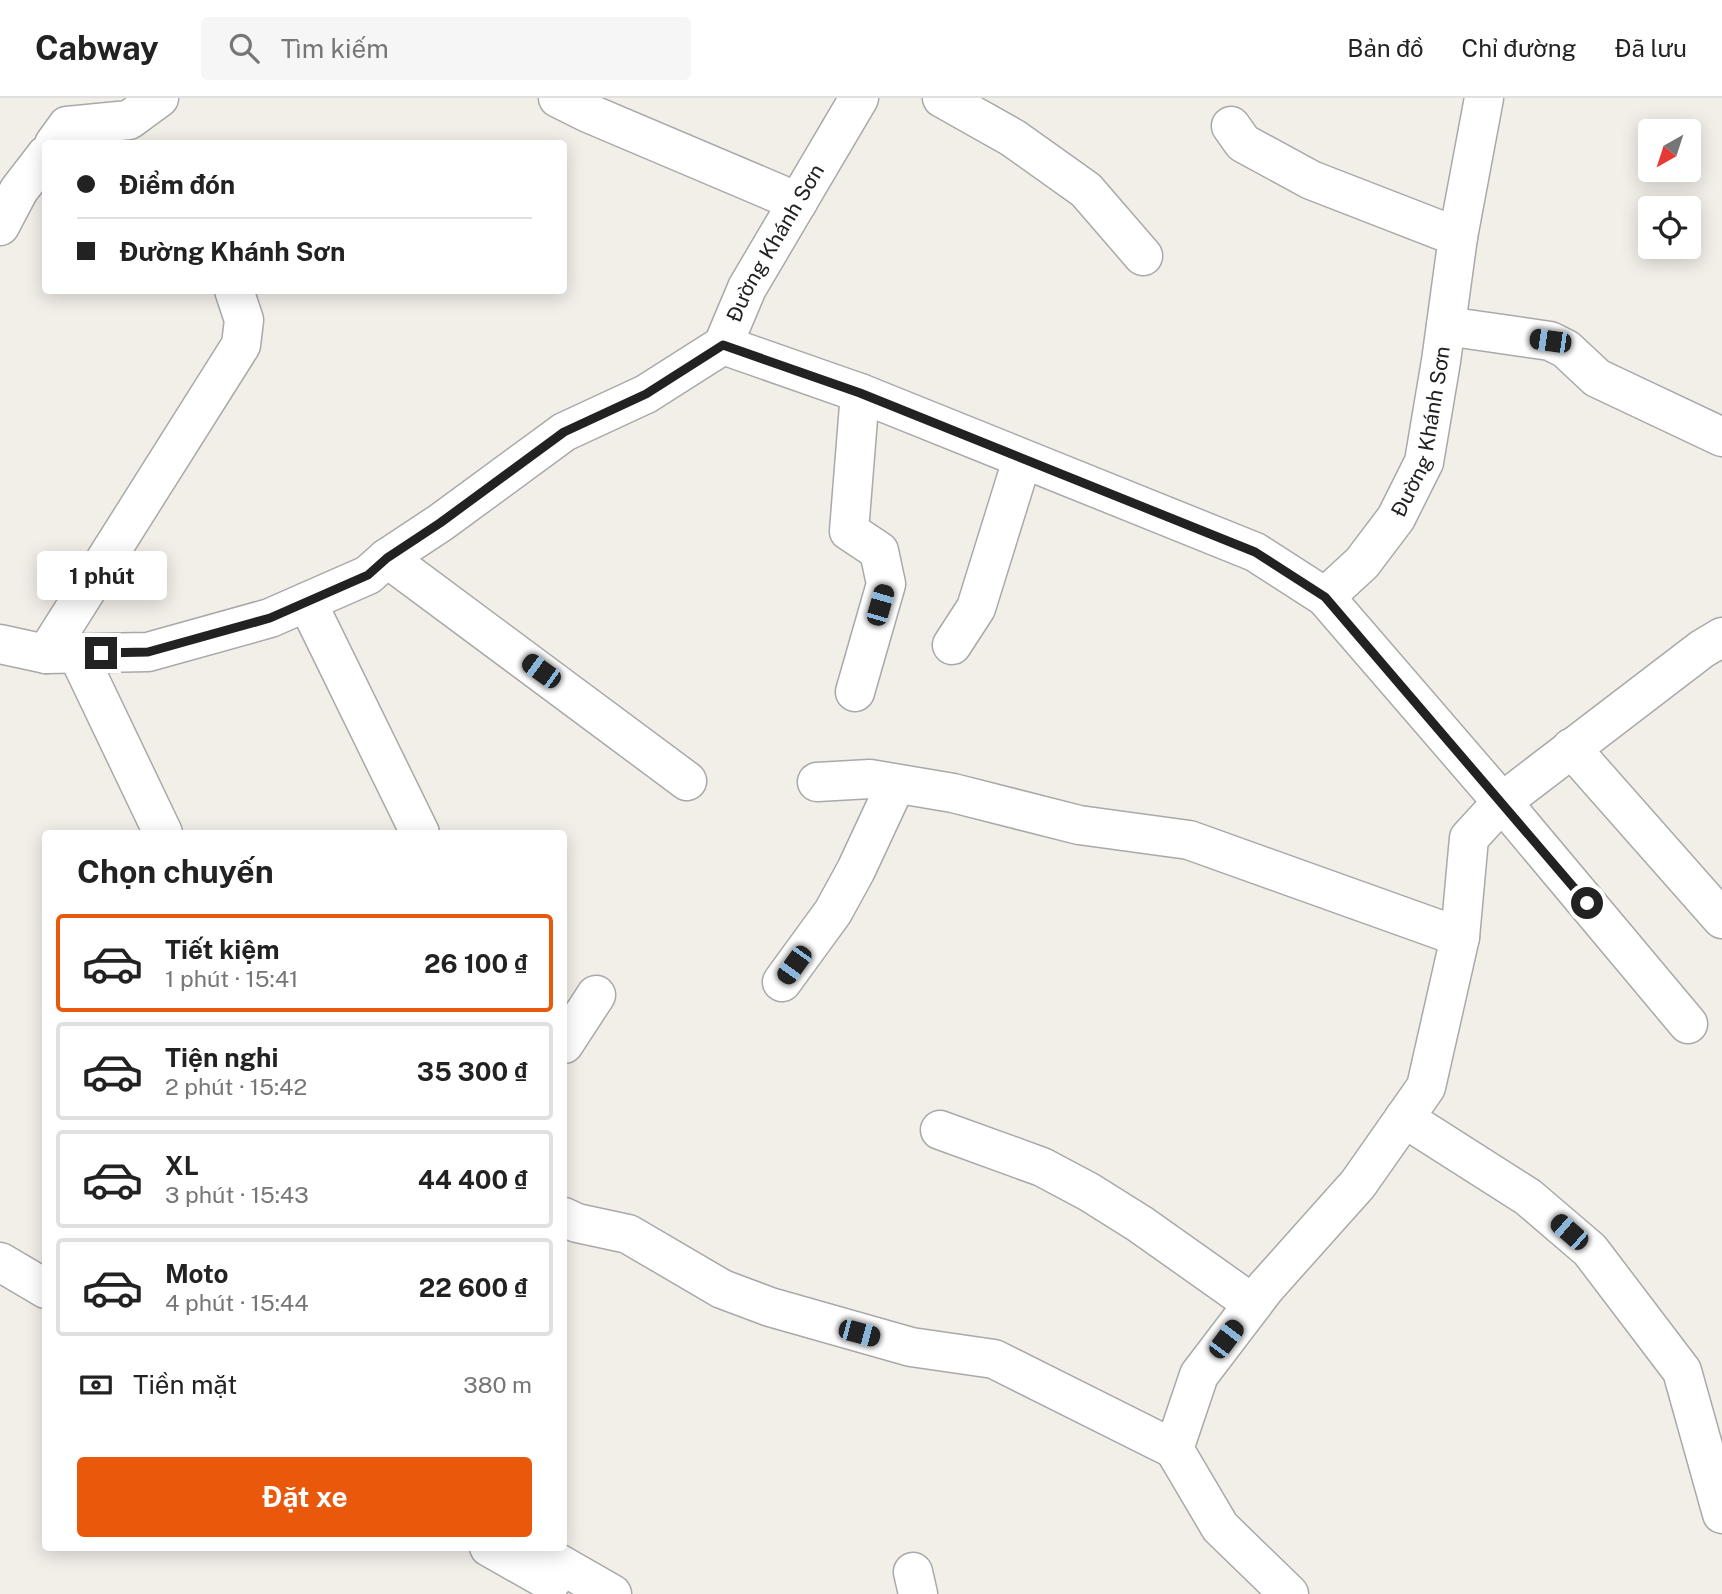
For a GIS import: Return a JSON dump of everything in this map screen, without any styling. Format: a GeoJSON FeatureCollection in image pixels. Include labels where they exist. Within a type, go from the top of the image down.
{"type":"FeatureCollection","features":[{"type":"Feature","properties":{"kind":"street"},"geometry":{"type":"LineString","coordinates":[[57,140],[67,126],[129,120],[159,98]]}},
{"type":"Feature","properties":{"kind":"street"},"geometry":{"type":"LineString","coordinates":[[558,98],[798,202]]}},
{"type":"Feature","properties":{"kind":"street","name":"Đường Khánh Sơn"},"geometry":{"type":"LineString","coordinates":[[0,644],[62,654],[148,652],[270,618],[368,575],[387,558],[440,523],[564,432],[646,394],[723,345],[747,288],[859,98]]}},
{"type":"Feature","properties":{"kind":"street"},"geometry":{"type":"LineString","coordinates":[[942,98],[1013,138],[1086,190],[1143,256]]}},
{"type":"Feature","properties":{"kind":"street","name":"Đường Khánh Sơn"},"geometry":{"type":"LineString","coordinates":[[1325,597],[1362,563],[1396,518],[1424,461],[1458,237],[1484,98]]}},
{"type":"Feature","properties":{"kind":"street"},"geometry":{"type":"LineString","coordinates":[[1231,126],[1243,143],[1311,180],[1458,237]]}},
{"type":"Feature","properties":{"kind":"street"},"geometry":{"type":"LineString","coordinates":[[0,226],[19,190],[42,160]]}},
{"type":"Feature","properties":{"kind":"street"},"geometry":{"type":"LineString","coordinates":[[161,830],[62,654],[241,345],[244,320],[235,294]]}},
{"type":"Feature","properties":{"kind":"street"},"geometry":{"type":"LineString","coordinates":[[1446,326],[1550,341],[1566,349],[1597,378],[1722,438]]}},
{"type":"Feature","properties":{"kind":"street"},"geometry":{"type":"LineString","coordinates":[[723,345],[860,393],[1255,552],[1325,597],[1688,1024]]}},
{"type":"Feature","properties":{"kind":"street"},"geometry":{"type":"LineString","coordinates":[[855,692],[886,584],[880,551],[849,531],[860,393]]}},
{"type":"Feature","properties":{"kind":"street"},"geometry":{"type":"LineString","coordinates":[[952,645],[976,608],[1022,460]]}},
{"type":"Feature","properties":{"kind":"street"},"geometry":{"type":"LineString","coordinates":[[387,558],[687,781]]}},
{"type":"Feature","properties":{"kind":"street"},"geometry":{"type":"LineString","coordinates":[[307,602],[419,830]]}},
{"type":"Feature","properties":{"kind":"street"},"geometry":{"type":"LineString","coordinates":[[1174,1449],[1199,1375],[1253,1304],[1358,1184],[1426,1087],[1460,937],[1469,838],[1502,802],[1702,649],[1722,637]]}},
{"type":"Feature","properties":{"kind":"street"},"geometry":{"type":"LineString","coordinates":[[1570,748],[1722,919]]}},
{"type":"Feature","properties":{"kind":"street"},"geometry":{"type":"LineString","coordinates":[[817,782],[870,779],[896,783],[953,793],[1079,825],[1189,840],[1460,937]]}},
{"type":"Feature","properties":{"kind":"street"},"geometry":{"type":"LineString","coordinates":[[782,982],[833,912],[856,870],[896,783]]}},
{"type":"Feature","properties":{"kind":"street"},"geometry":{"type":"LineString","coordinates":[[567,1040],[597,995]]}},
{"type":"Feature","properties":{"kind":"street"},"geometry":{"type":"LineString","coordinates":[[1404,1118],[1528,1197],[1590,1250],[1682,1371],[1722,1514]]}},
{"type":"Feature","properties":{"kind":"street"},"geometry":{"type":"LineString","coordinates":[[940,1130],[1042,1167],[1089,1192],[1140,1224],[1253,1304]]}},
{"type":"Feature","properties":{"kind":"street"},"geometry":{"type":"LineString","coordinates":[[567,1218],[628,1234],[722,1289],[770,1307],[911,1347],[994,1359],[1174,1449],[1220,1527],[1289,1594]]}},
{"type":"Feature","properties":{"kind":"street"},"geometry":{"type":"LineString","coordinates":[[0,1244],[42,1268]]}},
{"type":"Feature","properties":{"kind":"street"},"geometry":{"type":"LineString","coordinates":[[0,1262],[42,1287]]}},
{"type":"Feature","properties":{"kind":"street"},"geometry":{"type":"LineString","coordinates":[[496,1551],[571,1594]]}},
{"type":"Feature","properties":{"kind":"street"},"geometry":{"type":"LineString","coordinates":[[537,1551],[612,1594]]}},
{"type":"Feature","properties":{"kind":"route"},"geometry":{"type":"LineString","coordinates":[[101,653],[148,652],[270,618],[368,575],[387,558],[440,523],[564,432],[646,394],[723,345],[860,393],[1255,552],[1325,597],[1587,903]]}}]}
